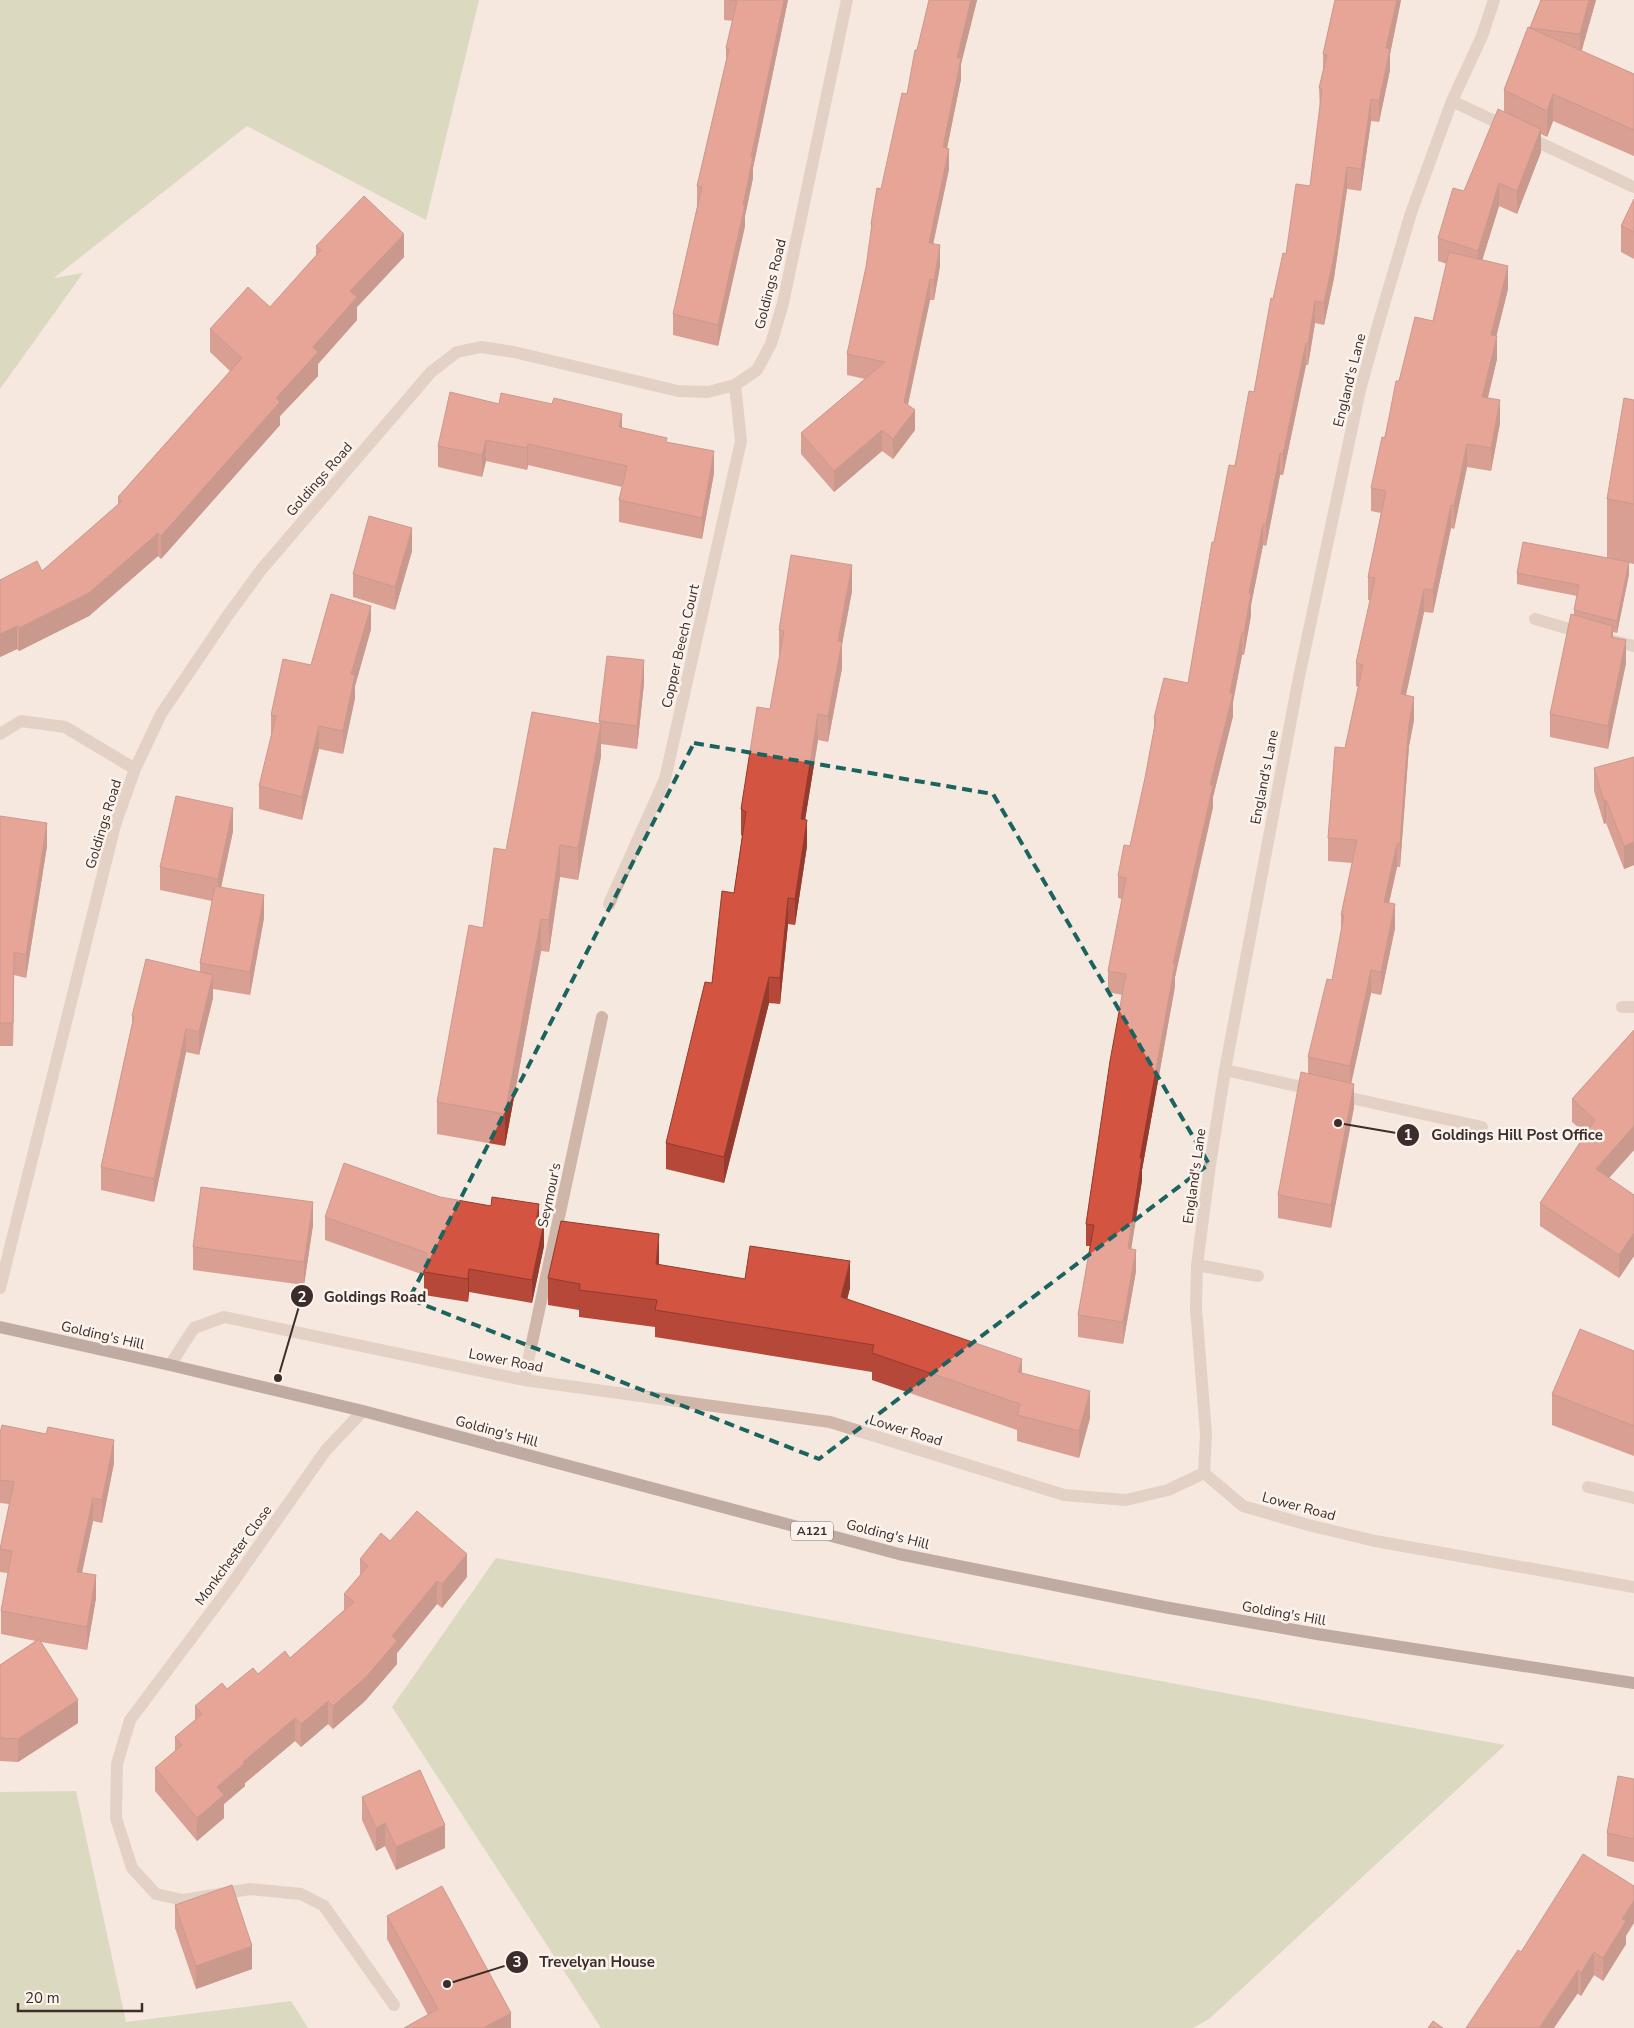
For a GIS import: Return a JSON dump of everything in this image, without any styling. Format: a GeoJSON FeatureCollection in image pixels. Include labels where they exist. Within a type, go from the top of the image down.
{"type":"FeatureCollection","features":[{"type":"Feature","properties":{"kind":"main road","name":"Golding's Hill"},"geometry":{"type":"LineString","coordinates":[[0,1327],[363,1411],[899,1554],[1164,1607],[1318,1634],[1634,1683]]}},
{"type":"Feature","properties":{"kind":"street","name":"Goldings Road"},"geometry":{"type":"LineString","coordinates":[[0,1288],[115,825],[136,769],[161,714],[261,570],[431,372],[457,352],[481,347],[514,352],[678,391],[708,392],[735,385],[757,370],[771,344],[783,303],[847,0]]}},
{"type":"Feature","properties":{"kind":"street","name":"England's Lane"},"geometry":{"type":"LineString","coordinates":[[1204,1473],[1206,1434],[1196,1308],[1197,1265],[1225,1070],[1299,677],[1360,390],[1411,213],[1452,102],[1482,36],[1494,0]]}},
{"type":"Feature","properties":{"kind":"street"},"geometry":{"type":"LineString","coordinates":[[1452,102],[1634,187]]}},
{"type":"Feature","properties":{"kind":"street","name":"Copper Beech Court"},"geometry":{"type":"LineString","coordinates":[[609,904],[665,779],[741,441],[735,385]]}},
{"type":"Feature","properties":{"kind":"street"},"geometry":{"type":"LineString","coordinates":[[1534,619],[1634,646]]}},
{"type":"Feature","properties":{"kind":"street"},"geometry":{"type":"LineString","coordinates":[[0,734],[21,721],[65,726],[136,769]]}},
{"type":"Feature","properties":{"kind":"street","name":"Seymour's"},"geometry":{"type":"LineString","coordinates":[[524,1380],[602,1017]]}},
{"type":"Feature","properties":{"kind":"street"},"geometry":{"type":"LineString","coordinates":[[1225,1070],[1482,1127]]}},
{"type":"Feature","properties":{"kind":"street"},"geometry":{"type":"LineString","coordinates":[[1197,1265],[1258,1276]]}},
{"type":"Feature","properties":{"kind":"street","name":"Lower Road"},"geometry":{"type":"LineString","coordinates":[[170,1365],[194,1328],[224,1317],[524,1380],[830,1422],[1064,1495],[1126,1500],[1168,1490],[1204,1473],[1243,1506],[1308,1525],[1375,1541],[1634,1587]]}},
{"type":"Feature","properties":{"kind":"street","name":"Monkchester Close"},"geometry":{"type":"LineString","coordinates":[[363,1411],[326,1450],[229,1588],[130,1720],[117,1764],[116,1818],[132,1868],[156,1894],[183,1900],[250,1889],[301,1894],[324,1906],[394,2005]]}},
{"type":"Feature","properties":{"kind":"street"},"geometry":{"type":"LineString","coordinates":[[1588,1487],[1634,1498]]}},
{"type":"Feature","properties":{"kind":"highlighted area"},"geometry":{"type":"Polygon","coordinates":[[[694,743],[993,794],[1209,1164],[819,1459],[409,1299],[694,743]]]}},
{"type":"Feature","properties":{"kind":"green space"},"geometry":{"type":"Polygon","coordinates":[[[0,0],[479,0],[426,220],[247,126],[54,278],[83,273],[0,389],[0,0]]]}},
{"type":"Feature","properties":{"kind":"green space"},"geometry":{"type":"Polygon","coordinates":[[[496,1558],[1505,1745],[1209,2019],[1193,2028],[601,2028],[392,1707],[496,1558]]]}},
{"type":"Feature","properties":{"kind":"green space"},"geometry":{"type":"Polygon","coordinates":[[[76,1791],[126,2022],[291,2001],[308,2028],[0,2028],[0,1792],[76,1791]]]}},
{"type":"Feature","properties":{"kind":"building"},"geometry":{"type":"Polygon","coordinates":[[[730,0],[784,0],[751,157],[753,157],[743,205],[745,205],[718,325],[673,314],[702,187],[697,186],[729,49],[726,48],[737,1],[730,0]]]}},
{"type":"Feature","properties":{"kind":"building"},"geometry":{"type":"Polygon","coordinates":[[[929,0],[971,0],[957,58],[961,58],[943,147],[949,149],[929,243],[940,245],[934,280],[930,279],[904,402],[915,410],[893,439],[882,430],[834,471],[801,433],[885,362],[847,354],[866,267],[877,188],[881,189],[902,93],[907,94],[915,50],[917,50],[929,0]]]}},
{"type":"Feature","properties":{"kind":"building"},"geometry":{"type":"Polygon","coordinates":[[[1335,0],[1397,0],[1386,48],[1390,49],[1379,101],[1371,99],[1361,169],[1347,167],[1334,256],[1324,303],[1315,301],[1308,344],[1306,343],[1283,454],[1280,453],[1266,524],[1263,524],[1249,593],[1251,594],[1244,633],[1242,633],[1230,693],[1233,694],[1210,785],[1213,785],[1173,964],[1175,964],[1140,1158],[1142,1158],[1128,1248],[1136,1250],[1123,1322],[1078,1315],[1094,1225],[1086,1224],[1110,1061],[1126,974],[1108,971],[1126,878],[1118,876],[1124,845],[1130,846],[1145,778],[1156,719],[1154,718],[1164,678],[1188,683],[1212,542],[1214,542],[1229,465],[1235,466],[1249,391],[1254,392],[1271,298],[1273,299],[1283,253],[1286,254],[1296,184],[1310,186],[1322,89],[1319,88],[1327,55],[1323,54],[1335,0]]]}},
{"type":"Feature","properties":{"kind":"building"},"geometry":{"type":"Polygon","coordinates":[[[1541,0],[1589,0],[1580,34],[1530,28],[1541,0]]]}},
{"type":"Feature","properties":{"kind":"building"},"geometry":{"type":"Polygon","coordinates":[[[1528,27],[1634,74],[1634,130],[1553,94],[1547,111],[1504,90],[1528,27]]]}},
{"type":"Feature","properties":{"kind":"building"},"geometry":{"type":"Polygon","coordinates":[[[1498,109],[1541,129],[1517,191],[1499,183],[1478,251],[1438,238],[1453,188],[1464,191],[1498,109]]]}},
{"type":"Feature","properties":{"kind":"building"},"geometry":{"type":"Polygon","coordinates":[[[364,196],[404,234],[350,291],[357,297],[313,347],[318,352],[276,398],[280,402],[161,536],[158,533],[89,593],[19,628],[17,626],[0,634],[0,580],[37,561],[42,571],[122,501],[118,497],[242,358],[210,329],[248,287],[270,307],[321,250],[316,246],[364,196]]]}},
{"type":"Feature","properties":{"kind":"building"},"geometry":{"type":"Polygon","coordinates":[[[1634,199],[1634,232],[1621,226],[1634,199]]]}},
{"type":"Feature","properties":{"kind":"building"},"geometry":{"type":"Polygon","coordinates":[[[1449,252],[1508,266],[1491,335],[1497,336],[1482,397],[1500,400],[1491,448],[1467,444],[1454,506],[1451,505],[1433,590],[1424,589],[1401,694],[1414,697],[1409,723],[1400,844],[1397,844],[1384,902],[1395,904],[1381,972],[1371,970],[1350,1066],[1308,1057],[1327,979],[1332,980],[1344,915],[1341,915],[1357,840],[1328,838],[1335,747],[1345,748],[1363,665],[1356,663],[1375,578],[1368,577],[1386,491],[1371,488],[1382,437],[1385,438],[1396,381],[1399,381],[1415,317],[1433,321],[1449,252]]]}},
{"type":"Feature","properties":{"kind":"building"},"geometry":{"type":"Polygon","coordinates":[[[450,392],[499,404],[501,393],[552,404],[554,398],[622,414],[619,427],[667,438],[666,442],[714,451],[702,518],[619,500],[627,466],[528,444],[527,448],[486,440],[482,455],[438,446],[450,392]]]}},
{"type":"Feature","properties":{"kind":"building"},"geometry":{"type":"Polygon","coordinates":[[[1624,398],[1634,400],[1634,504],[1607,499],[1624,398]]]}},
{"type":"Feature","properties":{"kind":"building"},"geometry":{"type":"Polygon","coordinates":[[[369,516],[412,528],[395,587],[353,574],[369,516]]]}},
{"type":"Feature","properties":{"kind":"building"},"geometry":{"type":"Polygon","coordinates":[[[1523,542],[1629,562],[1617,621],[1574,610],[1579,585],[1517,573],[1523,542]]]}},
{"type":"Feature","properties":{"kind":"building"},"geometry":{"type":"Polygon","coordinates":[[[791,555],[852,565],[838,641],[842,642],[828,716],[818,714],[801,819],[807,820],[795,899],[788,898],[780,978],[769,977],[724,1157],[666,1143],[705,982],[712,983],[722,891],[734,893],[746,812],[741,809],[757,707],[770,709],[784,631],[779,630],[791,555]]]}},
{"type":"Feature","properties":{"kind":"building"},"geometry":{"type":"Polygon","coordinates":[[[331,594],[371,606],[351,674],[355,675],[343,731],[319,726],[302,797],[259,786],[276,716],[271,715],[283,659],[311,665],[331,594]]]}},
{"type":"Feature","properties":{"kind":"building"},"geometry":{"type":"Polygon","coordinates":[[[1571,614],[1613,626],[1611,637],[1626,640],[1608,726],[1550,714],[1571,614]]]}},
{"type":"Feature","properties":{"kind":"building"},"geometry":{"type":"Polygon","coordinates":[[[607,656],[644,660],[637,726],[599,721],[607,656]]]}},
{"type":"Feature","properties":{"kind":"building"},"geometry":{"type":"Polygon","coordinates":[[[532,712],[601,724],[578,848],[560,845],[549,920],[541,919],[505,1114],[437,1102],[469,925],[483,928],[494,848],[506,850],[532,712]]]}},
{"type":"Feature","properties":{"kind":"building"},"geometry":{"type":"Polygon","coordinates":[[[1634,757],[1634,842],[1624,846],[1606,800],[1604,801],[1594,768],[1634,757]]]}},
{"type":"Feature","properties":{"kind":"building"},"geometry":{"type":"Polygon","coordinates":[[[176,796],[233,808],[218,879],[160,867],[176,796]]]}},
{"type":"Feature","properties":{"kind":"building"},"geometry":{"type":"Polygon","coordinates":[[[0,816],[47,823],[26,955],[14,952],[13,1023],[0,1023],[0,816]]]}},
{"type":"Feature","properties":{"kind":"building"},"geometry":{"type":"Polygon","coordinates":[[[215,886],[264,895],[250,972],[200,963],[215,886]]]}},
{"type":"Feature","properties":{"kind":"building"},"geometry":{"type":"Polygon","coordinates":[[[146,959],[213,975],[199,1032],[186,1029],[154,1179],[101,1167],[134,1016],[132,1016],[146,959]]]}},
{"type":"Feature","properties":{"kind":"building"},"geometry":{"type":"Polygon","coordinates":[[[1634,1030],[1634,1126],[1596,1169],[1634,1195],[1634,1233],[1619,1255],[1540,1203],[1595,1120],[1572,1099],[1634,1030]]]}},
{"type":"Feature","properties":{"kind":"building"},"geometry":{"type":"Polygon","coordinates":[[[1301,1072],[1354,1084],[1331,1205],[1278,1195],[1301,1072]]]}},
{"type":"Feature","properties":{"kind":"building"},"geometry":{"type":"Polygon","coordinates":[[[344,1163],[440,1197],[491,1206],[492,1197],[539,1204],[536,1222],[544,1223],[532,1280],[469,1269],[468,1279],[424,1272],[427,1253],[325,1217],[344,1163]]]}},
{"type":"Feature","properties":{"kind":"building"},"geometry":{"type":"Polygon","coordinates":[[[201,1187],[313,1202],[304,1262],[193,1247],[201,1187]]]}},
{"type":"Feature","properties":{"kind":"building"},"geometry":{"type":"Polygon","coordinates":[[[561,1221],[659,1234],[656,1264],[745,1279],[750,1246],[850,1261],[841,1297],[1022,1359],[1018,1372],[1090,1391],[1079,1431],[1017,1415],[1020,1404],[872,1353],[874,1345],[655,1310],[657,1300],[579,1290],[580,1284],[548,1278],[561,1221]]]}},
{"type":"Feature","properties":{"kind":"building"},"geometry":{"type":"Polygon","coordinates":[[[1580,1329],[1634,1351],[1634,1426],[1552,1394],[1580,1329]]]}},
{"type":"Feature","properties":{"kind":"building"},"geometry":{"type":"Polygon","coordinates":[[[2,1425],[46,1434],[48,1427],[114,1440],[102,1500],[93,1498],[77,1572],[96,1575],[87,1627],[1,1611],[12,1551],[0,1549],[14,1482],[0,1480],[0,1433],[2,1425]]]}},
{"type":"Feature","properties":{"kind":"building"},"geometry":{"type":"Polygon","coordinates":[[[417,1511],[467,1554],[442,1584],[437,1581],[392,1636],[397,1641],[365,1678],[333,1706],[328,1701],[301,1724],[295,1718],[217,1787],[224,1795],[197,1818],[155,1768],[182,1745],[175,1737],[202,1714],[195,1706],[222,1683],[227,1689],[253,1668],[258,1674],[285,1651],[290,1658],[354,1602],[344,1594],[368,1566],[360,1559],[381,1533],[390,1541],[417,1511]]]}},
{"type":"Feature","properties":{"kind":"building"},"geometry":{"type":"Polygon","coordinates":[[[39,1639],[78,1700],[18,1739],[0,1738],[0,1665],[39,1639]]]}},
{"type":"Feature","properties":{"kind":"building"},"geometry":{"type":"Polygon","coordinates":[[[420,1770],[445,1825],[396,1847],[385,1823],[376,1828],[362,1797],[420,1770]]]}},
{"type":"Feature","properties":{"kind":"building"},"geometry":{"type":"Polygon","coordinates":[[[1618,1776],[1634,1779],[1634,1839],[1607,1833],[1618,1776]]]}},
{"type":"Feature","properties":{"kind":"building"},"geometry":{"type":"Polygon","coordinates":[[[1583,1854],[1634,1886],[1634,1900],[1622,1919],[1626,1921],[1603,1958],[1594,1952],[1581,1973],[1578,1970],[1539,2028],[1466,2028],[1518,1950],[1521,1952],[1583,1854]]]}},
{"type":"Feature","properties":{"kind":"building"},"geometry":{"type":"Polygon","coordinates":[[[232,1885],[252,1946],[196,1966],[175,1905],[232,1885]]]}},
{"type":"Feature","properties":{"kind":"building"},"geometry":{"type":"Polygon","coordinates":[[[442,1886],[511,2013],[483,2028],[404,2028],[438,2009],[387,1916],[442,1886]]]}},
{"type":"Feature","properties":{"kind":"building"},"geometry":{"type":"Polygon","coordinates":[[[1433,2021],[1443,2028],[1428,2028],[1433,2021]]]}},
{"type":"Feature","properties":{"kind":"place","name":"Goldings Hill Post Office"},"geometry":{"type":"Point","coordinates":[1338,1123]}},
{"type":"Feature","properties":{"kind":"place","name":"Goldings Road"},"geometry":{"type":"Point","coordinates":[278,1378]}},
{"type":"Feature","properties":{"kind":"place","name":"Trevelyan House"},"geometry":{"type":"Point","coordinates":[447,1984]}}]}
